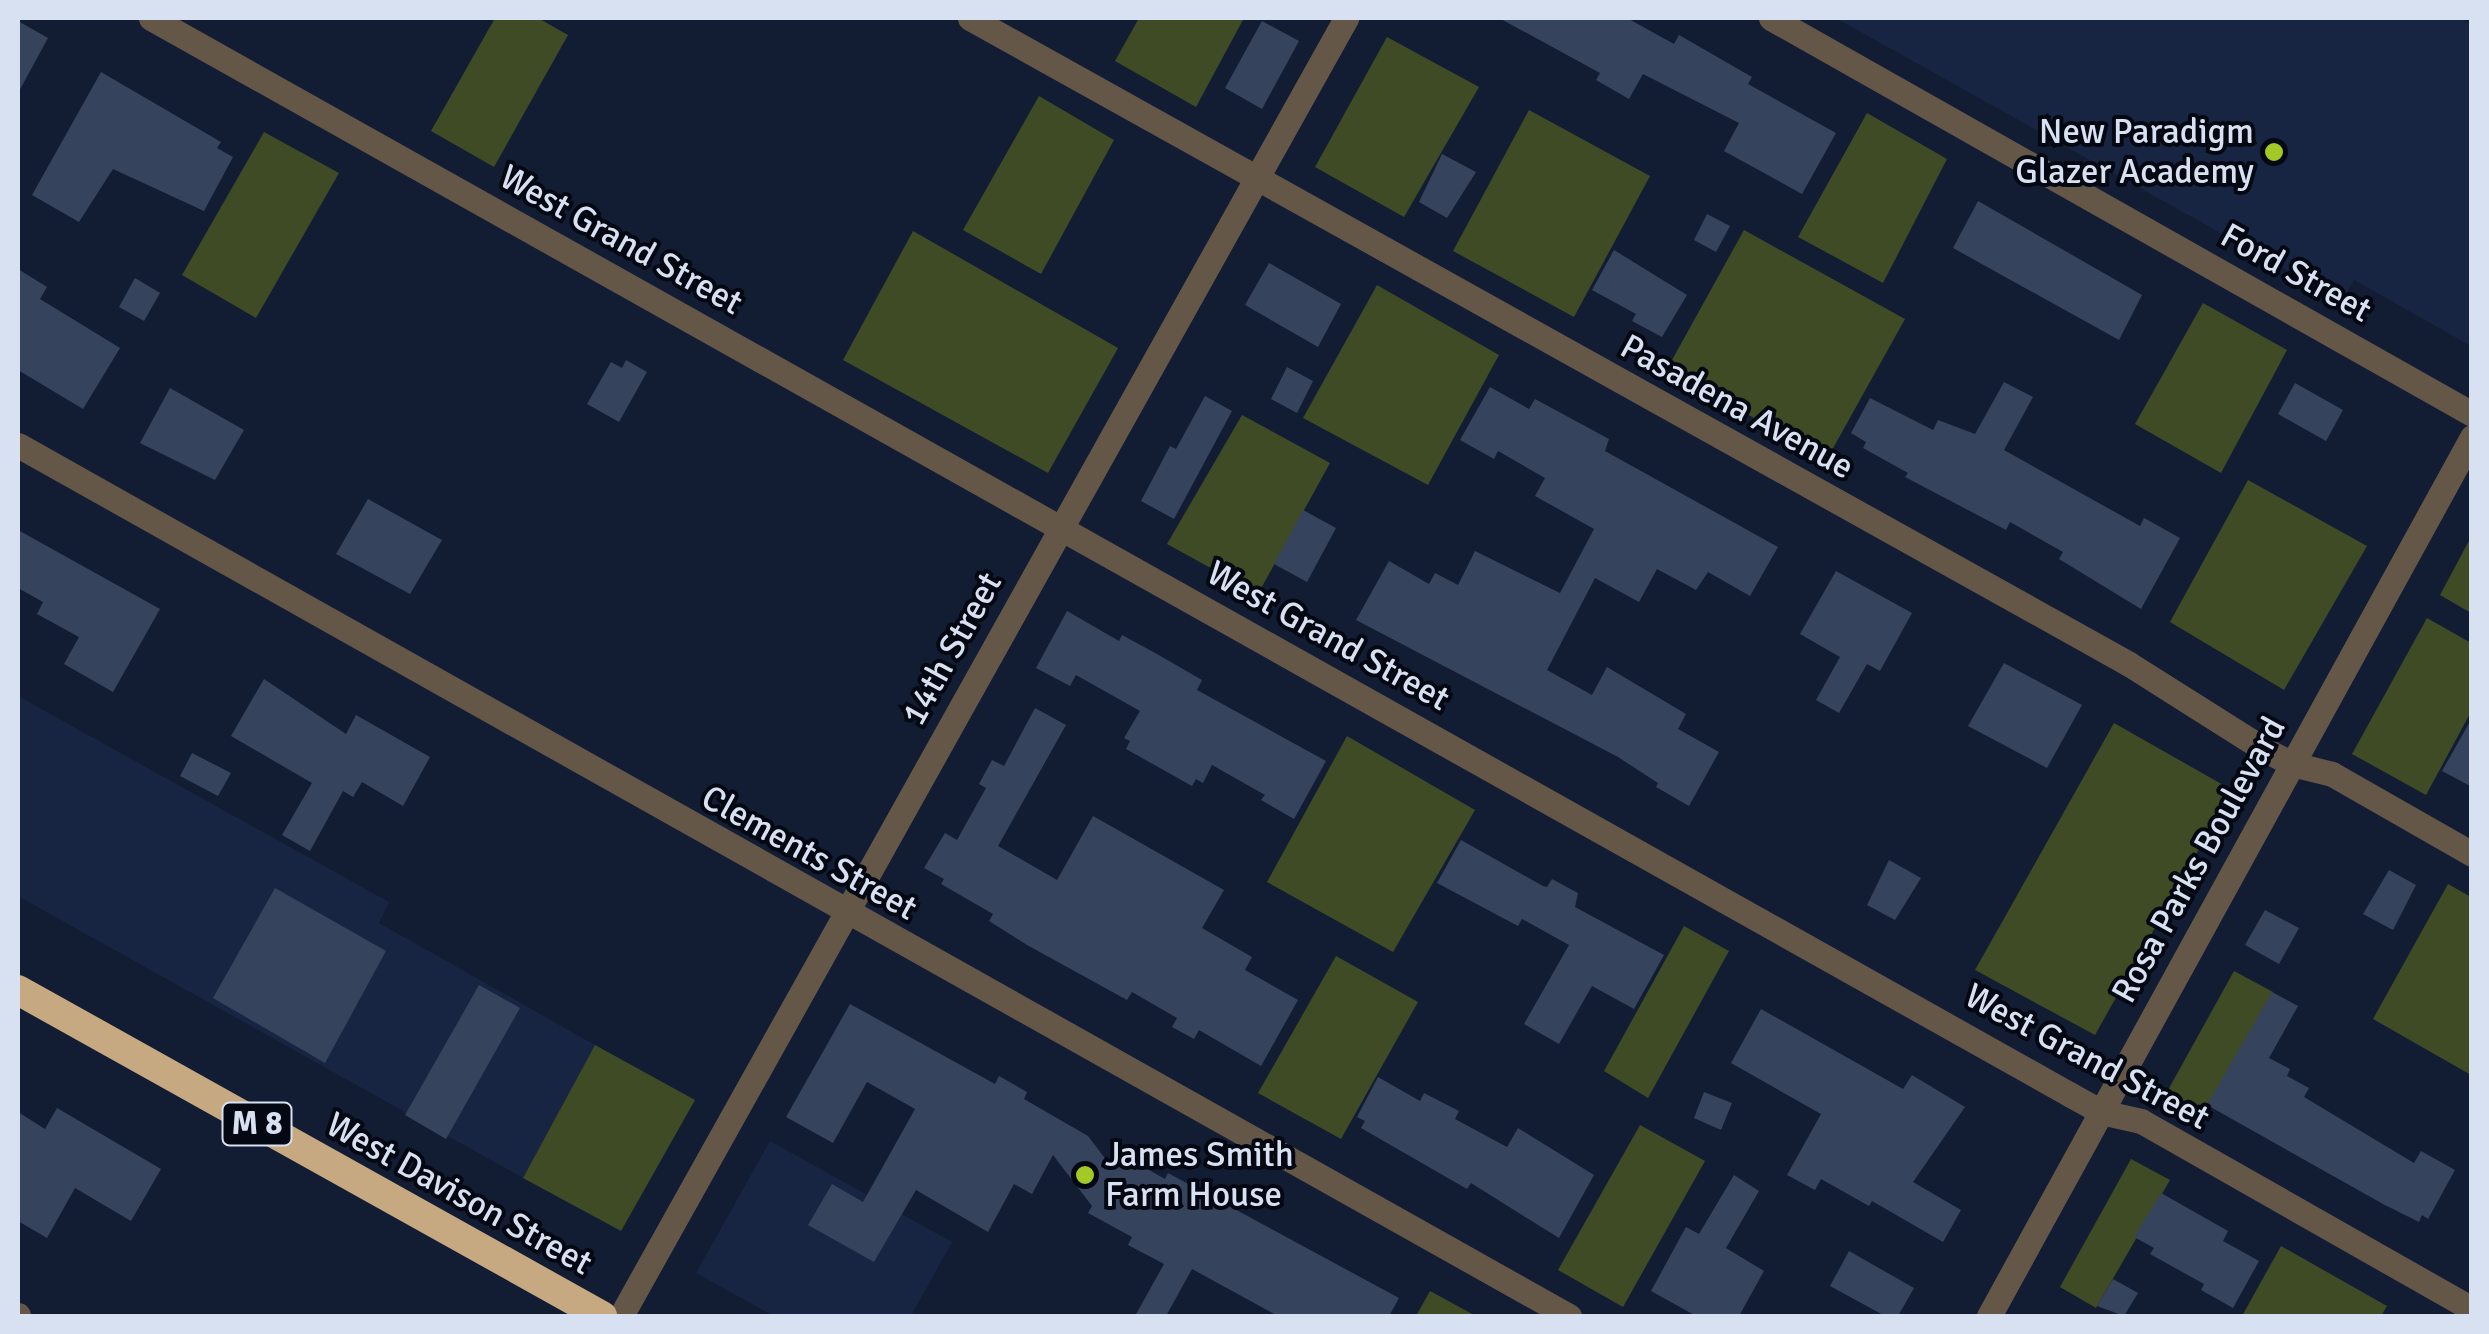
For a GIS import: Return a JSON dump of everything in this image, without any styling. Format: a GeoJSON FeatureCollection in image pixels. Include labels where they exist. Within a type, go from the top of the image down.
{"type":"FeatureCollection","features":[{"type":"Feature","properties":{"kind":"highway","name":"West Davison Street"},"geometry":{"type":"LineString","coordinates":[[18,990],[602,1316]]}},
{"type":"Feature","properties":{"kind":"street","name":"West Grand Street"},"geometry":{"type":"LineString","coordinates":[[152,18],[2101,1112],[2141,1121],[2472,1309]]}},
{"type":"Feature","properties":{"kind":"street","name":"Pasadena Avenue"},"geometry":{"type":"LineString","coordinates":[[970,18],[2129,664],[2292,764],[2332,774],[2472,854]]}},
{"type":"Feature","properties":{"kind":"street","name":"14th Street"},"geometry":{"type":"LineString","coordinates":[[621,1316],[1346,18]]}},
{"type":"Feature","properties":{"kind":"street","name":"Ford Street"},"geometry":{"type":"LineString","coordinates":[[1772,18],[2472,414]]}},
{"type":"Feature","properties":{"kind":"street","name":"Rosa Parks Boulevard"},"geometry":{"type":"LineString","coordinates":[[1988,1316],[2472,437]]}},
{"type":"Feature","properties":{"kind":"street","name":"Clements Street"},"geometry":{"type":"LineString","coordinates":[[18,446],[846,914],[1569,1316]]}},
{"type":"Feature","properties":{"kind":"shaded area","name":"New Paradigm Glazer Academy"},"geometry":{"type":"Polygon","coordinates":[[[1836,18],[2459,18],[2472,24],[2471,346],[2354,280],[2342,301],[1836,18]]]}},
{"type":"Feature","properties":{"kind":"shaded area"},"geometry":{"type":"Polygon","coordinates":[[[18,696],[389,902],[379,923],[595,1045],[523,1178],[18,896],[18,696]]]}},
{"type":"Feature","properties":{"kind":"shaded area"},"geometry":{"type":"Polygon","coordinates":[[[770,1141],[952,1242],[911,1316],[774,1316],[696,1273],[770,1141]]]}},
{"type":"Feature","properties":{"kind":"green space"},"geometry":{"type":"Polygon","coordinates":[[[495,18],[538,18],[568,35],[494,167],[431,131],[495,18]]]}},
{"type":"Feature","properties":{"kind":"green space"},"geometry":{"type":"Polygon","coordinates":[[[1139,18],[1244,18],[1196,107],[1115,61],[1139,18]]]}},
{"type":"Feature","properties":{"kind":"green space"},"geometry":{"type":"Polygon","coordinates":[[[1387,37],[1479,87],[1404,217],[1315,167],[1387,37]]]}},
{"type":"Feature","properties":{"kind":"green space"},"geometry":{"type":"Polygon","coordinates":[[[1039,96],[1114,140],[1041,274],[963,230],[1039,96]]]}},
{"type":"Feature","properties":{"kind":"green space"},"geometry":{"type":"Polygon","coordinates":[[[1529,110],[1650,176],[1574,317],[1453,251],[1529,110]]]}},
{"type":"Feature","properties":{"kind":"green space"},"geometry":{"type":"Polygon","coordinates":[[[1867,113],[1947,159],[1883,283],[1798,237],[1867,113]]]}},
{"type":"Feature","properties":{"kind":"green space"},"geometry":{"type":"Polygon","coordinates":[[[264,132],[339,173],[256,318],[182,275],[264,132]]]}},
{"type":"Feature","properties":{"kind":"green space"},"geometry":{"type":"Polygon","coordinates":[[[1744,230],[1905,319],[1827,459],[1667,369],[1744,230]]]}},
{"type":"Feature","properties":{"kind":"green space"},"geometry":{"type":"Polygon","coordinates":[[[913,231],[1118,348],[1048,473],[843,360],[913,231]]]}},
{"type":"Feature","properties":{"kind":"green space"},"geometry":{"type":"Polygon","coordinates":[[[1377,285],[1499,355],[1428,485],[1303,418],[1377,285]]]}},
{"type":"Feature","properties":{"kind":"green space"},"geometry":{"type":"Polygon","coordinates":[[[2203,303],[2287,350],[2221,473],[2135,424],[2203,303]]]}},
{"type":"Feature","properties":{"kind":"green space"},"geometry":{"type":"Polygon","coordinates":[[[1242,415],[1330,463],[1258,594],[1167,544],[1242,415]]]}},
{"type":"Feature","properties":{"kind":"green space"},"geometry":{"type":"Polygon","coordinates":[[[2248,480],[2367,546],[2284,690],[2170,622],[2248,480]]]}},
{"type":"Feature","properties":{"kind":"green space"},"geometry":{"type":"Polygon","coordinates":[[[2471,537],[2471,613],[2440,595],[2471,537]]]}},
{"type":"Feature","properties":{"kind":"green space"},"geometry":{"type":"Polygon","coordinates":[[[2427,618],[2471,643],[2472,710],[2426,795],[2352,754],[2427,618]]]}},
{"type":"Feature","properties":{"kind":"green space"},"geometry":{"type":"Polygon","coordinates":[[[2114,723],[2232,790],[2095,1035],[1975,970],[2114,723]]]}},
{"type":"Feature","properties":{"kind":"green space"},"geometry":{"type":"Polygon","coordinates":[[[1347,736],[1475,810],[1393,952],[1267,882],[1347,736]]]}},
{"type":"Feature","properties":{"kind":"green space"},"geometry":{"type":"Polygon","coordinates":[[[2448,884],[2471,897],[2471,1075],[2373,1019],[2448,884]]]}},
{"type":"Feature","properties":{"kind":"green space"},"geometry":{"type":"Polygon","coordinates":[[[1684,926],[1729,951],[1648,1098],[1604,1071],[1684,926]]]}},
{"type":"Feature","properties":{"kind":"green space"},"geometry":{"type":"Polygon","coordinates":[[[1336,956],[1418,1002],[1341,1139],[1258,1093],[1336,956]]]}},
{"type":"Feature","properties":{"kind":"green space"},"geometry":{"type":"Polygon","coordinates":[[[2234,971],[2273,992],[2199,1120],[2163,1099],[2234,971]]]}},
{"type":"Feature","properties":{"kind":"green space"},"geometry":{"type":"Polygon","coordinates":[[[595,1045],[695,1100],[621,1231],[523,1178],[595,1045]]]}},
{"type":"Feature","properties":{"kind":"green space"},"geometry":{"type":"Polygon","coordinates":[[[1640,1125],[1705,1161],[1623,1307],[1558,1270],[1640,1125]]]}},
{"type":"Feature","properties":{"kind":"green space"},"geometry":{"type":"Polygon","coordinates":[[[2131,1159],[2170,1180],[2096,1308],[2060,1287],[2131,1159]]]}},
{"type":"Feature","properties":{"kind":"green space"},"geometry":{"type":"Polygon","coordinates":[[[2281,1246],[2387,1306],[2381,1316],[2242,1316],[2281,1246]]]}},
{"type":"Feature","properties":{"kind":"green space"},"geometry":{"type":"Polygon","coordinates":[[[1430,1291],[1476,1316],[1416,1316],[1430,1291]]]}},
{"type":"Feature","properties":{"kind":"building"},"geometry":{"type":"Polygon","coordinates":[[[1499,18],[1627,18],[1674,44],[1679,35],[1752,77],[1748,84],[1836,133],[1802,194],[1724,151],[1739,123],[1643,74],[1629,99],[1596,80],[1600,73],[1499,18]]]}},
{"type":"Feature","properties":{"kind":"building"},"geometry":{"type":"Polygon","coordinates":[[[18,21],[48,38],[18,93],[18,21]]]}},
{"type":"Feature","properties":{"kind":"building"},"geometry":{"type":"Polygon","coordinates":[[[1262,21],[1299,41],[1262,109],[1225,88],[1262,21]]]}},
{"type":"Feature","properties":{"kind":"building"},"geometry":{"type":"Polygon","coordinates":[[[101,72],[221,142],[217,148],[233,157],[204,211],[113,169],[79,222],[32,195],[101,72]]]}},
{"type":"Feature","properties":{"kind":"building"},"geometry":{"type":"Polygon","coordinates":[[[1442,154],[1476,172],[1447,218],[1419,202],[1442,154]]]}},
{"type":"Feature","properties":{"kind":"building"},"geometry":{"type":"Polygon","coordinates":[[[1978,201],[2142,295],[2119,340],[1953,248],[1978,201]]]}},
{"type":"Feature","properties":{"kind":"building"},"geometry":{"type":"Polygon","coordinates":[[[1707,214],[1730,226],[1716,252],[1694,240],[1707,214]]]}},
{"type":"Feature","properties":{"kind":"building"},"geometry":{"type":"Polygon","coordinates":[[[1614,250],[1687,295],[1662,337],[1632,321],[1636,314],[1592,290],[1614,250]]]}},
{"type":"Feature","properties":{"kind":"building"},"geometry":{"type":"Polygon","coordinates":[[[1269,263],[1341,304],[1318,347],[1245,305],[1269,263]]]}},
{"type":"Feature","properties":{"kind":"building"},"geometry":{"type":"Polygon","coordinates":[[[18,269],[47,287],[40,299],[120,348],[83,409],[18,370],[18,269]]]}},
{"type":"Feature","properties":{"kind":"building"},"geometry":{"type":"Polygon","coordinates":[[[135,278],[160,293],[144,321],[119,307],[135,278]]]}},
{"type":"Feature","properties":{"kind":"building"},"geometry":{"type":"Polygon","coordinates":[[[626,360],[647,372],[619,422],[587,404],[611,362],[622,368],[626,360]]]}},
{"type":"Feature","properties":{"kind":"building"},"geometry":{"type":"Polygon","coordinates":[[[1287,367],[1313,381],[1297,413],[1271,399],[1287,367]]]}},
{"type":"Feature","properties":{"kind":"building"},"geometry":{"type":"Polygon","coordinates":[[[2004,382],[2033,397],[2004,450],[2140,526],[2144,518],[2180,538],[2141,609],[2059,559],[2063,552],[2010,522],[2006,530],[1905,477],[1908,473],[1863,448],[1866,442],[1851,433],[1870,398],[1933,430],[1938,420],[1975,434],[2004,382]]]}},
{"type":"Feature","properties":{"kind":"building"},"geometry":{"type":"Polygon","coordinates":[[[2295,383],[2343,410],[2326,441],[2278,414],[2295,383]]]}},
{"type":"Feature","properties":{"kind":"building"},"geometry":{"type":"Polygon","coordinates":[[[1490,387],[1529,409],[1535,399],[1609,439],[1605,451],[1778,547],[1750,596],[1708,572],[1696,590],[1657,569],[1639,602],[1595,578],[1547,670],[1592,695],[1607,667],[1686,714],[1678,729],[1719,752],[1689,806],[1656,787],[1658,783],[1618,757],[1356,620],[1389,561],[1429,584],[1435,573],[1458,585],[1475,551],[1560,593],[1594,529],[1535,496],[1545,478],[1498,451],[1494,459],[1460,440],[1490,387]]]}},
{"type":"Feature","properties":{"kind":"building"},"geometry":{"type":"Polygon","coordinates":[[[170,388],[244,430],[215,480],[140,443],[170,388]]]}},
{"type":"Feature","properties":{"kind":"building"},"geometry":{"type":"Polygon","coordinates":[[[1205,396],[1232,411],[1174,519],[1141,501],[1170,446],[1176,449],[1205,396]]]}},
{"type":"Feature","properties":{"kind":"building"},"geometry":{"type":"Polygon","coordinates":[[[368,499],[442,540],[410,594],[336,554],[368,499]]]}},
{"type":"Feature","properties":{"kind":"building"},"geometry":{"type":"Polygon","coordinates":[[[1303,510],[1336,528],[1307,582],[1274,564],[1303,510]]]}},
{"type":"Feature","properties":{"kind":"building"},"geometry":{"type":"Polygon","coordinates":[[[18,530],[160,609],[113,692],[64,664],[79,637],[37,614],[43,602],[18,588],[18,530]]]}},
{"type":"Feature","properties":{"kind":"building"},"geometry":{"type":"Polygon","coordinates":[[[1836,571],[1912,613],[1880,671],[1867,664],[1839,713],[1816,700],[1840,657],[1800,634],[1836,571]]]}},
{"type":"Feature","properties":{"kind":"building"},"geometry":{"type":"Polygon","coordinates":[[[1067,611],[1119,641],[1122,635],[1202,680],[1197,690],[1326,761],[1294,819],[1261,800],[1265,795],[1212,765],[1203,783],[1196,779],[1192,786],[1126,749],[1130,741],[1124,738],[1140,711],[1076,675],[1070,686],[1036,668],[1067,611]]]}},
{"type":"Feature","properties":{"kind":"building"},"geometry":{"type":"Polygon","coordinates":[[[2004,663],[2082,705],[2047,768],[1968,726],[2004,663]]]}},
{"type":"Feature","properties":{"kind":"building"},"geometry":{"type":"Polygon","coordinates":[[[264,679],[346,734],[356,715],[430,757],[403,806],[362,782],[353,797],[343,791],[310,851],[282,835],[312,783],[231,736],[264,679]]]}},
{"type":"Feature","properties":{"kind":"building"},"geometry":{"type":"Polygon","coordinates":[[[1035,708],[1066,725],[998,846],[1057,880],[1093,816],[1224,890],[1202,928],[1252,957],[1245,970],[1298,1000],[1261,1066],[1199,1030],[1194,1039],[1172,1027],[1177,1018],[1132,992],[1127,1000],[1027,945],[989,921],[993,914],[941,884],[944,879],[924,868],[945,833],[957,840],[986,788],[979,784],[992,760],[1004,766],[1035,708]]]}},
{"type":"Feature","properties":{"kind":"building"},"geometry":{"type":"Polygon","coordinates":[[[2472,718],[2472,787],[2442,771],[2472,718]]]}},
{"type":"Feature","properties":{"kind":"building"},"geometry":{"type":"Polygon","coordinates":[[[192,753],[231,773],[218,796],[180,776],[192,753]]]}},
{"type":"Feature","properties":{"kind":"building"},"geometry":{"type":"Polygon","coordinates":[[[1461,840],[1543,886],[1547,887],[1552,879],[1578,893],[1575,907],[1664,955],[1634,1009],[1592,986],[1559,1044],[1524,1024],[1569,945],[1522,919],[1518,926],[1437,883],[1461,840]]]}},
{"type":"Feature","properties":{"kind":"building"},"geometry":{"type":"Polygon","coordinates":[[[1889,860],[1921,878],[1895,920],[1867,905],[1889,860]]]}},
{"type":"Feature","properties":{"kind":"building"},"geometry":{"type":"Polygon","coordinates":[[[2389,870],[2416,885],[2393,930],[2363,914],[2389,870]]]}},
{"type":"Feature","properties":{"kind":"building"},"geometry":{"type":"Polygon","coordinates":[[[275,888],[386,951],[325,1063],[213,998],[275,888]]]}},
{"type":"Feature","properties":{"kind":"building"},"geometry":{"type":"Polygon","coordinates":[[[2265,910],[2299,928],[2279,964],[2245,945],[2265,910]]]}},
{"type":"Feature","properties":{"kind":"building"},"geometry":{"type":"Polygon","coordinates":[[[479,985],[520,1008],[446,1139],[405,1115],[479,985]]]}},
{"type":"Feature","properties":{"kind":"building"},"geometry":{"type":"Polygon","coordinates":[[[2272,992],[2298,1006],[2269,1058],[2290,1069],[2287,1076],[2309,1088],[2304,1097],[2414,1163],[2421,1151],[2455,1170],[2428,1219],[2422,1215],[2419,1222],[2383,1204],[2207,1105],[2272,992]]]}},
{"type":"Feature","properties":{"kind":"building"},"geometry":{"type":"Polygon","coordinates":[[[850,1004],[995,1084],[999,1076],[1027,1092],[1024,1099],[1088,1136],[1113,1169],[1121,1154],[1165,1179],[1168,1173],[1399,1298],[1389,1316],[1278,1316],[1192,1269],[1166,1316],[1135,1316],[1164,1264],[1128,1245],[1132,1237],[1088,1213],[1092,1206],[1053,1155],[1032,1194],[1014,1184],[988,1232],[916,1190],[874,1262],[808,1225],[832,1184],[863,1202],[915,1109],[867,1082],[833,1143],[786,1117],[850,1004]]]}},
{"type":"Feature","properties":{"kind":"building"},"geometry":{"type":"Polygon","coordinates":[[[1761,1009],[1903,1089],[1912,1075],[1965,1107],[1913,1182],[1961,1210],[1943,1242],[1872,1201],[1869,1206],[1821,1179],[1815,1190],[1787,1175],[1821,1114],[1731,1063],[1761,1009]]]}},
{"type":"Feature","properties":{"kind":"building"},"geometry":{"type":"Polygon","coordinates":[[[1378,1077],[1420,1101],[1424,1093],[1459,1111],[1455,1119],[1507,1147],[1518,1128],[1594,1175],[1559,1238],[1471,1183],[1467,1189],[1361,1128],[1365,1121],[1357,1117],[1378,1077]]]}},
{"type":"Feature","properties":{"kind":"building"},"geometry":{"type":"Polygon","coordinates":[[[1704,1092],[1732,1103],[1721,1130],[1694,1118],[1704,1092]]]}},
{"type":"Feature","properties":{"kind":"building"},"geometry":{"type":"Polygon","coordinates":[[[57,1108],[161,1169],[131,1221],[75,1188],[47,1238],[18,1221],[18,1112],[45,1129],[57,1108]]]}},
{"type":"Feature","properties":{"kind":"building"},"geometry":{"type":"Polygon","coordinates":[[[1734,1175],[1759,1191],[1726,1248],[1764,1271],[1739,1316],[1696,1316],[1651,1291],[1686,1227],[1699,1234],[1734,1175]]]}},
{"type":"Feature","properties":{"kind":"building"},"geometry":{"type":"Polygon","coordinates":[[[2161,1193],[2228,1231],[2223,1241],[2259,1261],[2233,1308],[2201,1290],[2204,1284],[2150,1254],[2154,1248],[2134,1237],[2161,1193]]]}},
{"type":"Feature","properties":{"kind":"building"},"geometry":{"type":"Polygon","coordinates":[[[1849,1251],[1914,1288],[1898,1316],[1885,1316],[1830,1286],[1849,1251]]]}},
{"type":"Feature","properties":{"kind":"building"},"geometry":{"type":"Polygon","coordinates":[[[2113,1279],[2138,1293],[2124,1316],[2097,1306],[2113,1279]]]}},
{"type":"Feature","properties":{"kind":"place","name":"New Paradigm Glazer Academy"},"geometry":{"type":"Point","coordinates":[2274,152]}},
{"type":"Feature","properties":{"kind":"place","name":"James Smith Farm House"},"geometry":{"type":"Point","coordinates":[1085,1175]}}]}
